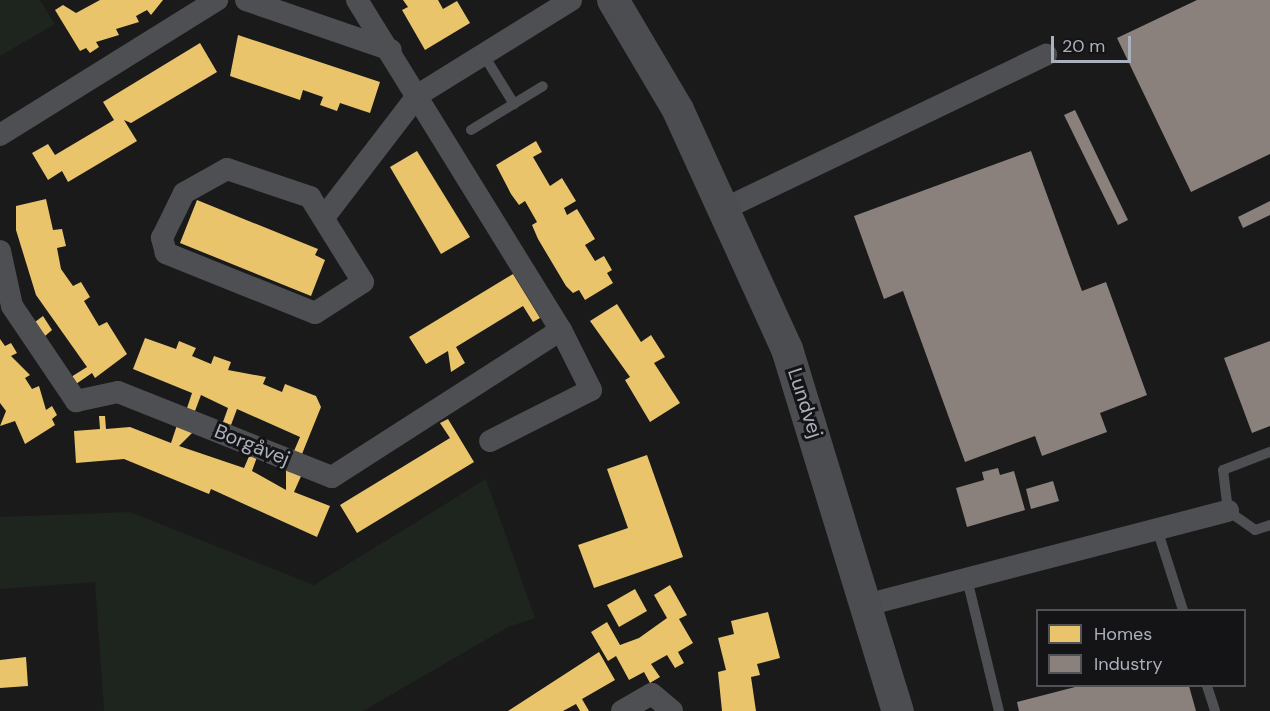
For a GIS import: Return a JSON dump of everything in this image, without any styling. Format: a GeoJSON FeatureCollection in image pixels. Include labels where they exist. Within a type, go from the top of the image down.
{"type":"FeatureCollection","features":[{"type":"Feature","properties":{"kind":"street"},"geometry":{"type":"LineString","coordinates":[[0,135],[217,0]]}},
{"type":"Feature","properties":{"kind":"street"},"geometry":{"type":"LineString","coordinates":[[246,0],[391,50]]}},
{"type":"Feature","properties":{"kind":"street"},"geometry":{"type":"LineString","coordinates":[[357,0],[391,50],[561,330],[591,390],[490,441]]}},
{"type":"Feature","properties":{"kind":"street"},"geometry":{"type":"LineString","coordinates":[[325,216],[418,95],[570,0]]}},
{"type":"Feature","properties":{"kind":"street","name":"Lundvej"},"geometry":{"type":"LineString","coordinates":[[613,0],[678,111],[726,208],[787,349],[870,604],[898,711]]}},
{"type":"Feature","properties":{"kind":"street"},"geometry":{"type":"LineString","coordinates":[[726,208],[1046,55]]}},
{"type":"Feature","properties":{"kind":"street"},"geometry":{"type":"LineString","coordinates":[[227,169],[310,197],[325,216],[363,282],[315,314],[166,253],[162,238],[184,193],[227,169]]}},
{"type":"Feature","properties":{"kind":"street","name":"Borgåvej"},"geometry":{"type":"LineString","coordinates":[[0,251],[12,306],[76,401],[118,392],[332,477],[561,330]]}},
{"type":"Feature","properties":{"kind":"street"},"geometry":{"type":"LineString","coordinates":[[870,604],[1228,511]]}},
{"type":"Feature","properties":{"kind":"street"},"geometry":{"type":"LineString","coordinates":[[622,711],[652,694],[672,711]]}},
{"type":"Feature","properties":{"kind":"lane"},"geometry":{"type":"LineString","coordinates":[[483,54],[514,104]]}},
{"type":"Feature","properties":{"kind":"lane"},"geometry":{"type":"LineString","coordinates":[[471,130],[543,86]]}},
{"type":"Feature","properties":{"kind":"lane"},"geometry":{"type":"LineString","coordinates":[[1270,452],[1223,470],[1228,511],[1255,530],[1270,525]]}},
{"type":"Feature","properties":{"kind":"lane"},"geometry":{"type":"LineString","coordinates":[[1157,529],[1183,609]]}},
{"type":"Feature","properties":{"kind":"lane"},"geometry":{"type":"LineString","coordinates":[[967,579],[999,711]]}},
{"type":"Feature","properties":{"kind":"lane"},"geometry":{"type":"LineString","coordinates":[[1207,687],[1215,711]]}},
{"type":"Feature","properties":{"kind":"shaded area"},"geometry":{"type":"Polygon","coordinates":[[[0,0],[40,0],[55,24],[0,56],[0,0]]]}},
{"type":"Feature","properties":{"kind":"shaded area"},"geometry":{"type":"Polygon","coordinates":[[[486,479],[535,618],[508,627],[363,711],[104,711],[95,582],[0,589],[0,517],[130,512],[314,585],[486,479]]]}},
{"type":"Feature","properties":{"kind":"building: Homes"},"geometry":{"type":"Polygon","coordinates":[[[100,0],[163,0],[151,15],[147,10],[136,16],[139,22],[116,29],[119,35],[96,42],[99,47],[90,53],[86,48],[80,51],[55,10],[63,5],[76,13],[100,0]]]}},
{"type":"Feature","properties":{"kind":"building: Homes"},"geometry":{"type":"Polygon","coordinates":[[[403,0],[438,0],[443,9],[457,1],[470,23],[425,50],[402,10],[408,7],[403,0]]]}},
{"type":"Feature","properties":{"kind":"building: Homes"},"geometry":{"type":"Polygon","coordinates":[[[238,35],[380,82],[370,113],[340,103],[337,111],[320,105],[323,97],[303,90],[300,100],[230,76],[238,35]]]}},
{"type":"Feature","properties":{"kind":"building: Homes"},"geometry":{"type":"Polygon","coordinates":[[[200,43],[217,72],[131,123],[124,120],[137,141],[68,182],[62,171],[48,180],[32,153],[48,144],[55,155],[114,120],[103,102],[200,43]]]}},
{"type":"Feature","properties":{"kind":"building: Homes"},"geometry":{"type":"Polygon","coordinates":[[[536,141],[542,152],[533,157],[550,186],[562,178],[576,201],[564,208],[567,215],[577,209],[595,239],[585,245],[595,261],[604,256],[612,270],[607,273],[613,283],[585,300],[579,290],[573,293],[566,286],[538,239],[532,225],[537,222],[525,201],[519,205],[496,165],[536,141]]]}},
{"type":"Feature","properties":{"kind":"building: Homes"},"geometry":{"type":"Polygon","coordinates":[[[417,151],[470,237],[441,254],[390,167],[417,151]]]}},
{"type":"Feature","properties":{"kind":"building: Homes"},"geometry":{"type":"Polygon","coordinates":[[[46,199],[53,230],[62,229],[66,246],[57,248],[61,269],[73,286],[81,282],[90,297],[84,301],[99,326],[107,322],[127,354],[95,378],[92,373],[76,384],[71,377],[87,367],[36,295],[16,230],[16,206],[46,199]]]}},
{"type":"Feature","properties":{"kind":"building: Homes"},"geometry":{"type":"Polygon","coordinates":[[[197,200],[318,249],[315,255],[325,260],[311,296],[180,243],[197,200]]]}},
{"type":"Feature","properties":{"kind":"building: Homes"},"geometry":{"type":"Polygon","coordinates":[[[513,274],[540,318],[533,322],[523,306],[456,347],[465,363],[451,372],[448,351],[426,364],[409,337],[513,274]]]}},
{"type":"Feature","properties":{"kind":"building: Homes"},"geometry":{"type":"Polygon","coordinates":[[[617,304],[641,342],[651,335],[665,357],[654,363],[680,403],[650,422],[625,380],[630,377],[590,321],[617,304]]]}},
{"type":"Feature","properties":{"kind":"building: Homes"},"geometry":{"type":"Polygon","coordinates":[[[43,316],[52,330],[45,336],[35,322],[43,316]]]}},
{"type":"Feature","properties":{"kind":"building: Homes"},"geometry":{"type":"Polygon","coordinates":[[[145,338],[176,349],[179,341],[196,348],[192,356],[211,364],[214,356],[231,362],[228,370],[266,377],[263,384],[282,392],[285,384],[316,396],[321,407],[302,454],[294,451],[300,437],[237,409],[231,425],[223,422],[228,408],[201,395],[195,411],[187,408],[192,393],[133,369],[145,338]]]}},
{"type":"Feature","properties":{"kind":"building: Homes"},"geometry":{"type":"Polygon","coordinates":[[[0,339],[5,346],[11,343],[17,353],[11,356],[30,375],[25,378],[32,389],[39,386],[46,410],[52,406],[57,415],[52,419],[55,425],[25,444],[15,421],[0,426],[6,411],[0,403],[0,339]]]}},
{"type":"Feature","properties":{"kind":"building: Homes"},"geometry":{"type":"Polygon","coordinates":[[[99,416],[105,416],[106,429],[130,427],[171,443],[177,425],[193,432],[179,446],[244,468],[250,454],[257,457],[252,471],[286,490],[286,468],[302,474],[294,492],[330,506],[317,537],[211,489],[209,494],[124,459],[76,463],[74,431],[100,429],[99,416]]]}},
{"type":"Feature","properties":{"kind":"building: Homes"},"geometry":{"type":"Polygon","coordinates":[[[448,419],[474,462],[357,533],[340,505],[450,438],[440,423],[448,419]]]}},
{"type":"Feature","properties":{"kind":"building: Homes"},"geometry":{"type":"Polygon","coordinates":[[[647,455],[683,557],[594,588],[578,545],[628,528],[607,469],[647,455]]]}},
{"type":"Feature","properties":{"kind":"building: Homes"},"geometry":{"type":"Polygon","coordinates":[[[670,585],[687,615],[679,619],[693,643],[678,652],[684,663],[675,668],[667,655],[651,664],[660,677],[650,683],[644,672],[629,680],[616,656],[608,661],[591,632],[607,622],[620,645],[639,638],[667,618],[654,595],[670,585]]]}},
{"type":"Feature","properties":{"kind":"building: Homes"},"geometry":{"type":"Polygon","coordinates":[[[635,589],[647,611],[619,627],[607,605],[635,589]]]}},
{"type":"Feature","properties":{"kind":"building: Homes"},"geometry":{"type":"Polygon","coordinates":[[[768,612],[780,658],[757,664],[760,675],[751,677],[756,711],[722,711],[718,672],[726,670],[718,638],[734,634],[731,621],[768,612]]]}},
{"type":"Feature","properties":{"kind":"building: Homes"},"geometry":{"type":"Polygon","coordinates":[[[599,652],[615,680],[582,699],[589,711],[580,711],[576,704],[563,711],[508,711],[599,652]]]}},
{"type":"Feature","properties":{"kind":"building: Homes"},"geometry":{"type":"Polygon","coordinates":[[[26,657],[28,686],[0,688],[0,660],[26,657]]]}},
{"type":"Feature","properties":{"kind":"building: Industry"},"geometry":{"type":"Polygon","coordinates":[[[1197,0],[1270,0],[1270,154],[1191,192],[1117,38],[1197,0]]]}},
{"type":"Feature","properties":{"kind":"building: Industry"},"geometry":{"type":"Polygon","coordinates":[[[1075,110],[1128,220],[1118,225],[1064,115],[1075,110]]]}},
{"type":"Feature","properties":{"kind":"building: Industry"},"geometry":{"type":"Polygon","coordinates":[[[1031,151],[1082,291],[1106,282],[1147,395],[1100,413],[1107,432],[1042,456],[1035,436],[965,462],[903,291],[884,299],[854,216],[1031,151]]]}},
{"type":"Feature","properties":{"kind":"building: Industry"},"geometry":{"type":"Polygon","coordinates":[[[1270,201],[1270,215],[1243,228],[1238,217],[1270,201]]]}},
{"type":"Feature","properties":{"kind":"building: Industry"},"geometry":{"type":"Polygon","coordinates":[[[1270,341],[1270,426],[1252,433],[1224,358],[1270,341]]]}},
{"type":"Feature","properties":{"kind":"building: Industry"},"geometry":{"type":"Polygon","coordinates":[[[998,468],[1000,475],[1014,471],[1025,510],[967,527],[956,488],[984,480],[982,472],[998,468]]]}},
{"type":"Feature","properties":{"kind":"building: Industry"},"geometry":{"type":"Polygon","coordinates":[[[1053,481],[1059,501],[1031,509],[1026,489],[1053,481]]]}},
{"type":"Feature","properties":{"kind":"building: Industry"},"geometry":{"type":"Polygon","coordinates":[[[1075,687],[1189,687],[1196,711],[1019,711],[1017,702],[1075,687]]]}}]}
